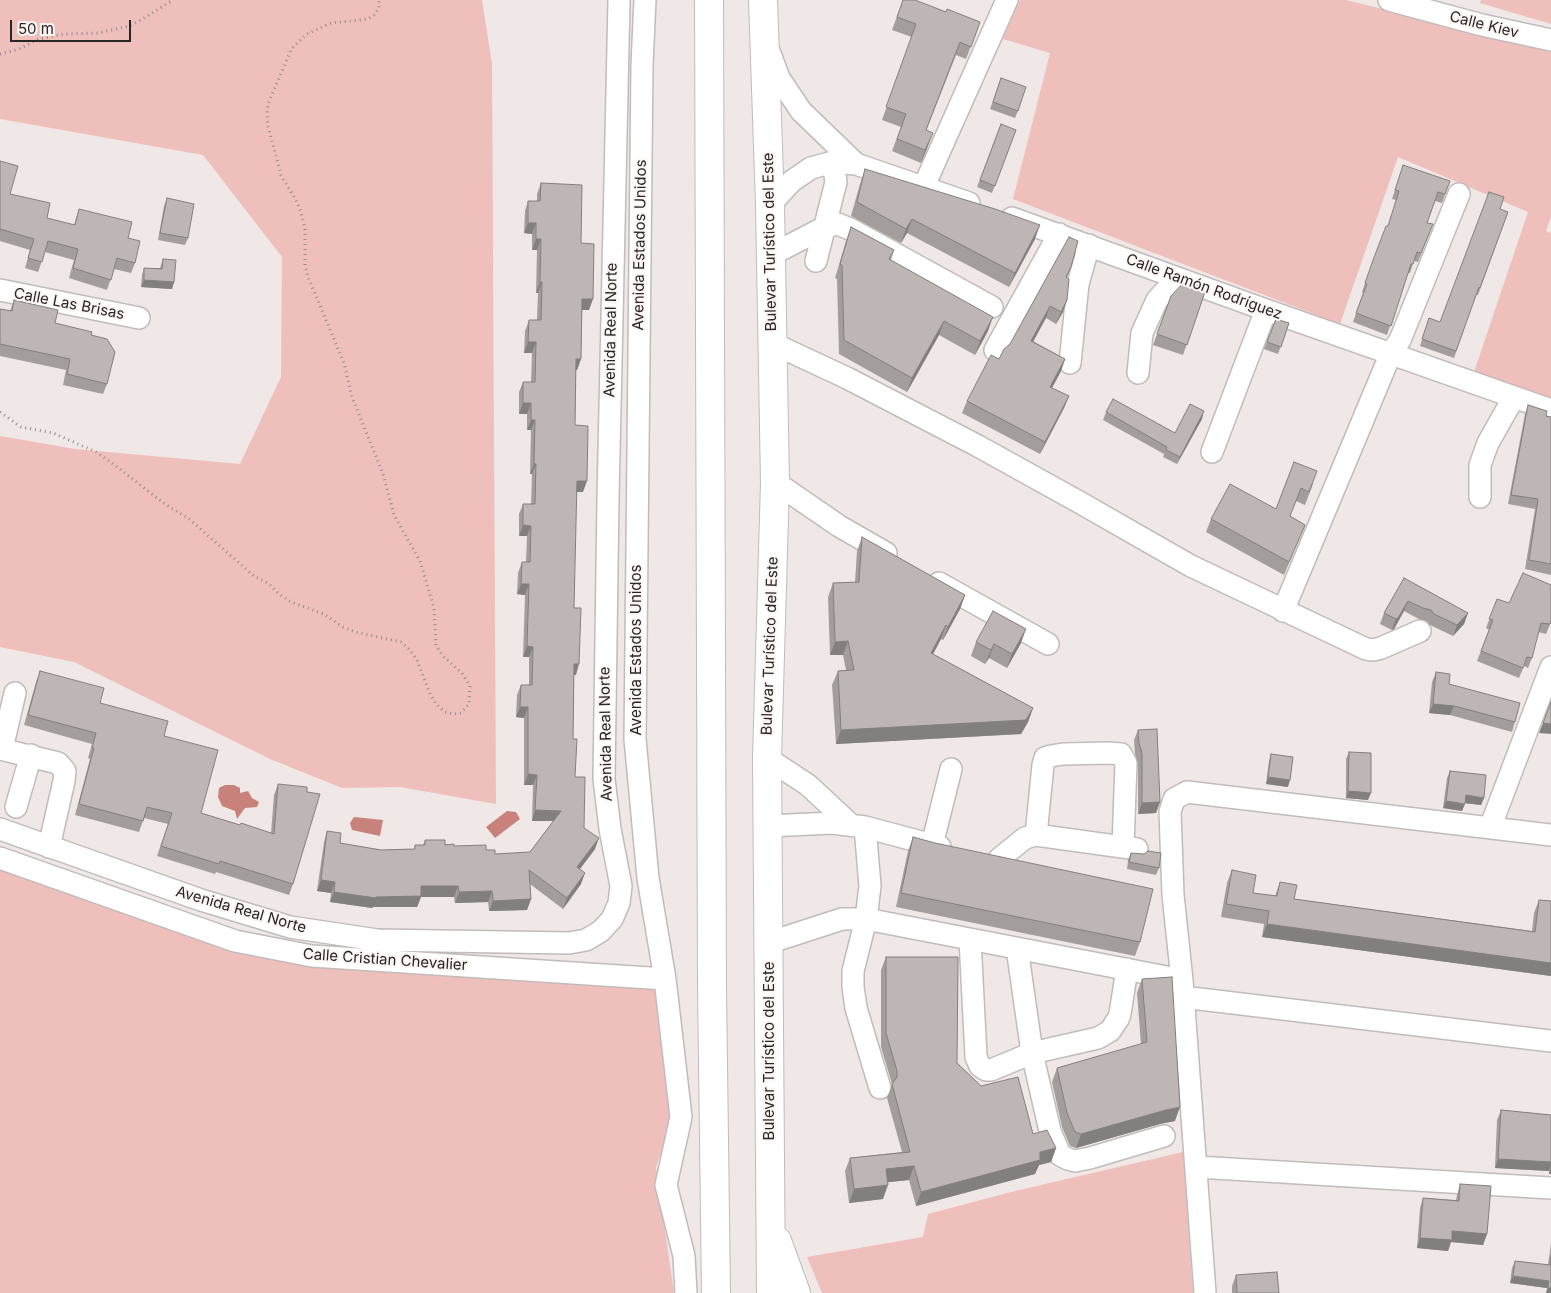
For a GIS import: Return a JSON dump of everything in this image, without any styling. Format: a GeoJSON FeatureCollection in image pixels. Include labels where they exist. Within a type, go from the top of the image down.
{"type":"FeatureCollection","features":[{"type":"Feature","properties":{"kind":"highway"},"geometry":{"type":"LineString","coordinates":[[709,0],[712,987],[716,1293]]}},
{"type":"Feature","properties":{"kind":"highway","name":"Bulevar Turístico del Este"},"geometry":{"type":"LineString","coordinates":[[763,0],[770,206],[775,482],[767,758],[771,1293]]}},
{"type":"Feature","properties":{"kind":"highway"},"geometry":{"type":"LineString","coordinates":[[770,1222],[796,1293]]}},
{"type":"Feature","properties":{"kind":"street","name":"Avenida Real Norte"},"geometry":{"type":"LineString","coordinates":[[0,829],[201,900],[290,927],[378,940],[569,943],[586,940],[601,931],[612,918],[619,903],[621,886],[610,829],[604,780],[608,488],[619,0]]}},
{"type":"Feature","properties":{"kind":"street","name":"Avenida Estados Unidos"},"geometry":{"type":"LineString","coordinates":[[646,0],[642,66],[635,740],[648,878],[665,979],[681,1117],[666,1184],[684,1256],[686,1293]]}},
{"type":"Feature","properties":{"kind":"street"},"geometry":{"type":"LineString","coordinates":[[924,186],[1007,0]]}},
{"type":"Feature","properties":{"kind":"street","name":"Calle Kiev"},"geometry":{"type":"LineString","coordinates":[[1389,0],[1482,25],[1551,40]]}},
{"type":"Feature","properties":{"kind":"street"},"geometry":{"type":"LineString","coordinates":[[764,40],[779,78],[801,111],[856,164]]}},
{"type":"Feature","properties":{"kind":"street"},"geometry":{"type":"LineString","coordinates":[[770,206],[792,181],[811,168],[833,162],[856,164]]}},
{"type":"Feature","properties":{"kind":"street"},"geometry":{"type":"LineString","coordinates":[[816,261],[836,182],[833,162]]}},
{"type":"Feature","properties":{"kind":"street","name":"Calle Ramón Rodríguez"},"geometry":{"type":"LineString","coordinates":[[856,164],[924,186],[1266,310],[1551,410]]}},
{"type":"Feature","properties":{"kind":"street"},"geometry":{"type":"LineString","coordinates":[[1283,611],[1391,353],[1400,340],[1460,194]]}},
{"type":"Feature","properties":{"kind":"street"},"geometry":{"type":"LineString","coordinates":[[771,255],[825,226],[838,224],[992,307]]}},
{"type":"Feature","properties":{"kind":"street"},"geometry":{"type":"LineString","coordinates":[[995,350],[1059,234]]}},
{"type":"Feature","properties":{"kind":"street"},"geometry":{"type":"LineString","coordinates":[[1070,363],[1078,284],[1089,245]]}},
{"type":"Feature","properties":{"kind":"street"},"geometry":{"type":"LineString","coordinates":[[1138,373],[1142,332],[1157,300],[1177,278]]}},
{"type":"Feature","properties":{"kind":"street","name":"Calle Las Brisas"},"geometry":{"type":"LineString","coordinates":[[0,290],[139,318]]}},
{"type":"Feature","properties":{"kind":"street"},"geometry":{"type":"LineString","coordinates":[[1212,452],[1266,310]]}},
{"type":"Feature","properties":{"kind":"street"},"geometry":{"type":"LineString","coordinates":[[772,343],[847,378],[943,428],[1191,566],[1366,649],[1381,648],[1420,632]]}},
{"type":"Feature","properties":{"kind":"street"},"geometry":{"type":"LineString","coordinates":[[1480,497],[1480,465],[1488,443],[1514,397]]}},
{"type":"Feature","properties":{"kind":"street"},"geometry":{"type":"LineString","coordinates":[[775,482],[838,526],[1048,644]]}},
{"type":"Feature","properties":{"kind":"street"},"geometry":{"type":"LineString","coordinates":[[1490,828],[1551,667]]}},
{"type":"Feature","properties":{"kind":"street"},"geometry":{"type":"LineString","coordinates":[[15,693],[1,749],[60,763],[65,770],[49,846]]}},
{"type":"Feature","properties":{"kind":"street"},"geometry":{"type":"LineString","coordinates":[[980,855],[1036,835],[1130,848],[1126,763],[1121,754],[1063,754],[1045,758],[1036,835]]}},
{"type":"Feature","properties":{"kind":"street"},"geometry":{"type":"LineString","coordinates":[[16,807],[31,755]]}},
{"type":"Feature","properties":{"kind":"street"},"geometry":{"type":"LineString","coordinates":[[767,758],[808,785],[858,826],[870,886],[866,920],[853,971],[853,987],[856,1008],[880,1088]]}},
{"type":"Feature","properties":{"kind":"street"},"geometry":{"type":"LineString","coordinates":[[932,845],[951,769]]}},
{"type":"Feature","properties":{"kind":"street"},"geometry":{"type":"LineString","coordinates":[[1205,1293],[1183,988],[1163,893],[1170,812],[1174,799],[1187,792],[1551,835]]}},
{"type":"Feature","properties":{"kind":"street"},"geometry":{"type":"LineString","coordinates":[[768,826],[832,823],[858,826],[932,845],[1028,865]]}},
{"type":"Feature","properties":{"kind":"street","name":"Calle Cristian Chevalier"},"geometry":{"type":"LineString","coordinates":[[0,858],[235,941],[312,956],[665,979]]}},
{"type":"Feature","properties":{"kind":"street"},"geometry":{"type":"LineString","coordinates":[[768,943],[842,919],[866,920],[1127,969],[1183,988],[1551,1040]]}},
{"type":"Feature","properties":{"kind":"street"},"geometry":{"type":"LineString","coordinates":[[970,939],[976,1056],[980,1066],[986,1070],[991,1070],[1032,1053],[1098,1038],[1110,1031],[1120,1014],[1127,969]]}},
{"type":"Feature","properties":{"kind":"street"},"geometry":{"type":"LineString","coordinates":[[1017,948],[1032,1053],[1050,1132],[1060,1155],[1075,1161],[1164,1136]]}},
{"type":"Feature","properties":{"kind":"street"},"geometry":{"type":"LineString","coordinates":[[1197,1166],[1551,1188]]}},
{"type":"Feature","properties":{"kind":"path"},"geometry":{"type":"LineString","coordinates":[[0,54],[19,49],[39,39],[64,34],[98,33],[128,26],[173,0]]}},
{"type":"Feature","properties":{"kind":"path"},"geometry":{"type":"LineString","coordinates":[[0,412],[21,427],[53,433],[96,452],[166,505],[188,518],[254,576],[269,584],[291,602],[324,614],[355,632],[400,642],[410,650],[417,660],[430,694],[436,704],[445,712],[461,713],[469,704],[470,686],[462,673],[444,657],[436,646],[434,608],[420,561],[394,516],[383,474],[352,397],[344,363],[308,277],[305,266],[305,229],[302,212],[282,175],[268,126],[268,104],[291,50],[296,44],[307,34],[331,23],[368,19],[379,8],[380,0]]}},
{"type":"Feature","properties":{"kind":"shaded area"},"geometry":{"type":"Polygon","coordinates":[[[0,0],[482,0],[492,64],[496,804],[400,787],[342,788],[270,759],[74,662],[0,647],[0,436],[75,449],[240,464],[281,377],[282,257],[203,155],[0,119],[0,0]]]}},
{"type":"Feature","properties":{"kind":"shaded area"},"geometry":{"type":"Polygon","coordinates":[[[1020,0],[1346,0],[1551,51],[1551,217],[1546,231],[1551,233],[1551,404],[1474,372],[1528,212],[1398,157],[1340,324],[1013,199],[1050,53],[1003,39],[1020,0]]]}},
{"type":"Feature","properties":{"kind":"shaded area"},"geometry":{"type":"Polygon","coordinates":[[[1481,0],[1551,0],[1551,24],[1480,3],[1481,0]]]}},
{"type":"Feature","properties":{"kind":"shaded area"},"geometry":{"type":"Polygon","coordinates":[[[225,785],[234,785],[240,788],[240,793],[248,791],[252,798],[259,802],[257,807],[245,808],[237,819],[235,811],[222,806],[218,797],[219,788],[225,785]]]}},
{"type":"Feature","properties":{"kind":"shaded area"},"geometry":{"type":"Polygon","coordinates":[[[507,811],[516,812],[520,819],[495,838],[486,827],[507,811]]]}},
{"type":"Feature","properties":{"kind":"shaded area"},"geometry":{"type":"Polygon","coordinates":[[[354,817],[383,820],[380,836],[352,830],[350,823],[354,817]]]}},
{"type":"Feature","properties":{"kind":"shaded area"},"geometry":{"type":"Polygon","coordinates":[[[0,868],[304,964],[659,989],[659,1027],[671,1119],[656,1168],[674,1293],[0,1293],[0,868]]]}},
{"type":"Feature","properties":{"kind":"shaded area"},"geometry":{"type":"Polygon","coordinates":[[[1183,1152],[1193,1293],[822,1293],[807,1257],[923,1237],[928,1214],[1011,1192],[1183,1152]]]}},
{"type":"Feature","properties":{"kind":"building"},"geometry":{"type":"Polygon","coordinates":[[[903,0],[915,0],[946,12],[947,9],[980,22],[971,47],[960,42],[926,130],[933,133],[925,150],[897,139],[906,114],[886,107],[916,24],[897,17],[903,0]]]}},
{"type":"Feature","properties":{"kind":"building"},"geometry":{"type":"Polygon","coordinates":[[[1001,78],[1026,87],[1018,111],[993,102],[1001,78]]]}},
{"type":"Feature","properties":{"kind":"building"},"geometry":{"type":"Polygon","coordinates":[[[1001,124],[1016,130],[995,186],[980,180],[1001,124]]]}},
{"type":"Feature","properties":{"kind":"building"},"geometry":{"type":"Polygon","coordinates":[[[0,161],[18,166],[10,194],[50,203],[47,218],[75,225],[79,209],[132,222],[128,238],[140,241],[135,263],[117,258],[111,280],[73,268],[78,249],[48,241],[42,262],[28,258],[34,239],[0,229],[0,161]]]}},
{"type":"Feature","properties":{"kind":"building"},"geometry":{"type":"Polygon","coordinates":[[[1403,165],[1450,181],[1445,194],[1438,192],[1427,223],[1433,224],[1421,253],[1417,252],[1413,264],[1411,264],[1391,326],[1356,313],[1367,284],[1365,283],[1373,260],[1386,226],[1388,226],[1399,191],[1395,190],[1403,165]]]}},
{"type":"Feature","properties":{"kind":"building"},"geometry":{"type":"Polygon","coordinates":[[[865,169],[995,209],[1040,225],[1015,273],[912,219],[906,229],[857,202],[865,169]]]}},
{"type":"Feature","properties":{"kind":"building"},"geometry":{"type":"Polygon","coordinates":[[[541,183],[582,185],[581,243],[594,244],[593,299],[582,299],[581,359],[576,359],[575,425],[588,426],[587,481],[577,481],[574,608],[581,608],[579,664],[574,664],[573,739],[577,739],[575,777],[585,777],[584,828],[599,838],[577,867],[585,873],[567,898],[529,870],[531,899],[493,901],[492,891],[459,892],[458,886],[421,886],[421,896],[376,898],[334,892],[335,882],[321,880],[327,831],[341,833],[340,843],[381,850],[415,849],[415,845],[425,845],[425,840],[445,840],[445,845],[486,845],[486,850],[495,850],[495,854],[530,852],[561,811],[535,810],[537,775],[528,774],[528,707],[520,707],[521,685],[532,685],[533,647],[527,646],[529,584],[521,584],[522,562],[530,562],[531,526],[523,525],[523,504],[535,504],[536,464],[534,464],[535,420],[531,420],[531,403],[523,403],[523,382],[535,382],[536,342],[528,342],[529,320],[541,320],[542,282],[540,282],[541,239],[536,239],[536,223],[528,223],[528,201],[540,201],[541,183]]]}},
{"type":"Feature","properties":{"kind":"building"},"geometry":{"type":"Polygon","coordinates":[[[1489,192],[1504,197],[1500,209],[1508,212],[1456,351],[1422,339],[1429,318],[1440,322],[1489,192]]]}},
{"type":"Feature","properties":{"kind":"building"},"geometry":{"type":"Polygon","coordinates":[[[167,198],[194,204],[188,238],[160,233],[167,198]]]}},
{"type":"Feature","properties":{"kind":"building"},"geometry":{"type":"Polygon","coordinates":[[[851,227],[894,250],[889,259],[993,317],[980,341],[944,321],[912,378],[844,340],[842,265],[840,264],[851,227]]]}},
{"type":"Feature","properties":{"kind":"building"},"geometry":{"type":"Polygon","coordinates":[[[1069,237],[1078,241],[1071,267],[1066,277],[1069,279],[1067,300],[1061,312],[1050,306],[1031,341],[1065,359],[1050,387],[1069,396],[1045,442],[967,401],[991,355],[999,359],[1004,349],[1010,344],[1069,237]]]}},
{"type":"Feature","properties":{"kind":"building"},"geometry":{"type":"Polygon","coordinates":[[[163,259],[176,260],[174,282],[144,280],[144,268],[162,269],[163,259]]]}},
{"type":"Feature","properties":{"kind":"building"},"geometry":{"type":"Polygon","coordinates":[[[1185,281],[1206,289],[1187,345],[1157,334],[1171,296],[1185,281]]]}},
{"type":"Feature","properties":{"kind":"building"},"geometry":{"type":"Polygon","coordinates":[[[14,300],[58,310],[55,323],[92,332],[91,335],[107,339],[115,352],[107,384],[67,374],[70,359],[0,344],[0,309],[12,311],[14,300]]]}},
{"type":"Feature","properties":{"kind":"building"},"geometry":{"type":"Polygon","coordinates":[[[1276,319],[1289,323],[1281,347],[1267,342],[1276,319]]]}},
{"type":"Feature","properties":{"kind":"building"},"geometry":{"type":"Polygon","coordinates":[[[1113,399],[1175,433],[1190,404],[1204,411],[1180,457],[1166,450],[1167,447],[1106,412],[1113,399]]]}},
{"type":"Feature","properties":{"kind":"building"},"geometry":{"type":"Polygon","coordinates":[[[1528,405],[1547,411],[1546,416],[1551,417],[1551,564],[1529,560],[1538,499],[1511,495],[1528,405]]]}},
{"type":"Feature","properties":{"kind":"building"},"geometry":{"type":"Polygon","coordinates":[[[1294,462],[1317,471],[1309,492],[1301,488],[1290,516],[1305,525],[1289,562],[1211,519],[1230,484],[1276,509],[1294,462]]]}},
{"type":"Feature","properties":{"kind":"building"},"geometry":{"type":"Polygon","coordinates":[[[862,537],[965,595],[948,627],[946,625],[931,653],[1033,708],[1026,720],[841,730],[838,671],[854,670],[848,641],[835,642],[833,583],[859,582],[862,537]]]}},
{"type":"Feature","properties":{"kind":"building"},"geometry":{"type":"Polygon","coordinates":[[[1523,573],[1551,585],[1551,621],[1550,624],[1541,623],[1532,658],[1527,657],[1523,668],[1481,651],[1493,620],[1489,619],[1497,599],[1509,603],[1523,573]]]}},
{"type":"Feature","properties":{"kind":"building"},"geometry":{"type":"Polygon","coordinates":[[[1404,578],[1468,613],[1457,625],[1434,614],[1431,610],[1408,601],[1396,619],[1384,613],[1404,578]]]}},
{"type":"Feature","properties":{"kind":"building"},"geometry":{"type":"Polygon","coordinates":[[[993,611],[1026,629],[1012,654],[994,644],[991,650],[976,642],[993,611]]]}},
{"type":"Feature","properties":{"kind":"building"},"geometry":{"type":"Polygon","coordinates":[[[40,671],[104,688],[100,703],[168,721],[164,736],[218,750],[201,813],[274,834],[278,784],[307,787],[307,792],[320,794],[293,884],[220,861],[219,864],[161,846],[172,813],[147,807],[143,821],[79,804],[94,748],[92,748],[96,733],[28,715],[40,671]]]}},
{"type":"Feature","properties":{"kind":"building"},"geometry":{"type":"Polygon","coordinates":[[[1436,672],[1450,674],[1449,684],[1520,703],[1515,722],[1454,706],[1433,704],[1436,672]]]}},
{"type":"Feature","properties":{"kind":"building"},"geometry":{"type":"Polygon","coordinates":[[[1551,702],[1551,724],[1543,723],[1551,702]]]}},
{"type":"Feature","properties":{"kind":"building"},"geometry":{"type":"Polygon","coordinates":[[[1157,729],[1160,802],[1142,803],[1142,753],[1138,730],[1157,729]]]}},
{"type":"Feature","properties":{"kind":"building"},"geometry":{"type":"Polygon","coordinates":[[[1349,752],[1371,753],[1371,793],[1348,791],[1349,752]]]}},
{"type":"Feature","properties":{"kind":"building"},"geometry":{"type":"Polygon","coordinates":[[[1271,754],[1293,757],[1290,780],[1268,777],[1271,754]]]}},
{"type":"Feature","properties":{"kind":"building"},"geometry":{"type":"Polygon","coordinates":[[[1450,771],[1486,775],[1484,798],[1466,795],[1465,804],[1446,801],[1450,771]]]}},
{"type":"Feature","properties":{"kind":"building"},"geometry":{"type":"Polygon","coordinates":[[[913,837],[1153,889],[1140,942],[901,893],[913,837]]]}},
{"type":"Feature","properties":{"kind":"building"},"geometry":{"type":"Polygon","coordinates":[[[1148,851],[1161,853],[1159,868],[1129,862],[1131,853],[1144,854],[1148,851]]]}},
{"type":"Feature","properties":{"kind":"building"},"geometry":{"type":"Polygon","coordinates":[[[1232,870],[1256,875],[1253,893],[1277,896],[1280,882],[1297,885],[1294,899],[1535,932],[1539,900],[1551,901],[1551,963],[1267,924],[1269,911],[1226,904],[1232,870]]]}},
{"type":"Feature","properties":{"kind":"building"},"geometry":{"type":"Polygon","coordinates":[[[886,957],[958,957],[957,1063],[981,1086],[1018,1077],[1033,1134],[1047,1130],[1056,1148],[1040,1152],[1040,1160],[921,1192],[914,1166],[886,1169],[888,1185],[854,1189],[850,1158],[910,1152],[892,1084],[897,1077],[897,1071],[886,1033],[886,957]]]}},
{"type":"Feature","properties":{"kind":"building"},"geometry":{"type":"Polygon","coordinates":[[[1172,977],[1180,1107],[1081,1134],[1075,1132],[1067,1113],[1057,1068],[1147,1042],[1142,979],[1172,977]]]}},
{"type":"Feature","properties":{"kind":"building"},"geometry":{"type":"Polygon","coordinates":[[[1501,1110],[1551,1115],[1551,1162],[1498,1159],[1501,1110]]]}},
{"type":"Feature","properties":{"kind":"building"},"geometry":{"type":"Polygon","coordinates":[[[1460,1184],[1491,1186],[1487,1234],[1452,1231],[1452,1240],[1420,1238],[1423,1198],[1459,1201],[1460,1184]]]}},
{"type":"Feature","properties":{"kind":"building"},"geometry":{"type":"Polygon","coordinates":[[[1551,1258],[1551,1288],[1548,1288],[1549,1281],[1513,1276],[1515,1261],[1550,1265],[1551,1258]]]}},
{"type":"Feature","properties":{"kind":"building"},"geometry":{"type":"Polygon","coordinates":[[[1277,1272],[1279,1293],[1237,1293],[1236,1275],[1277,1272]]]}}]}
